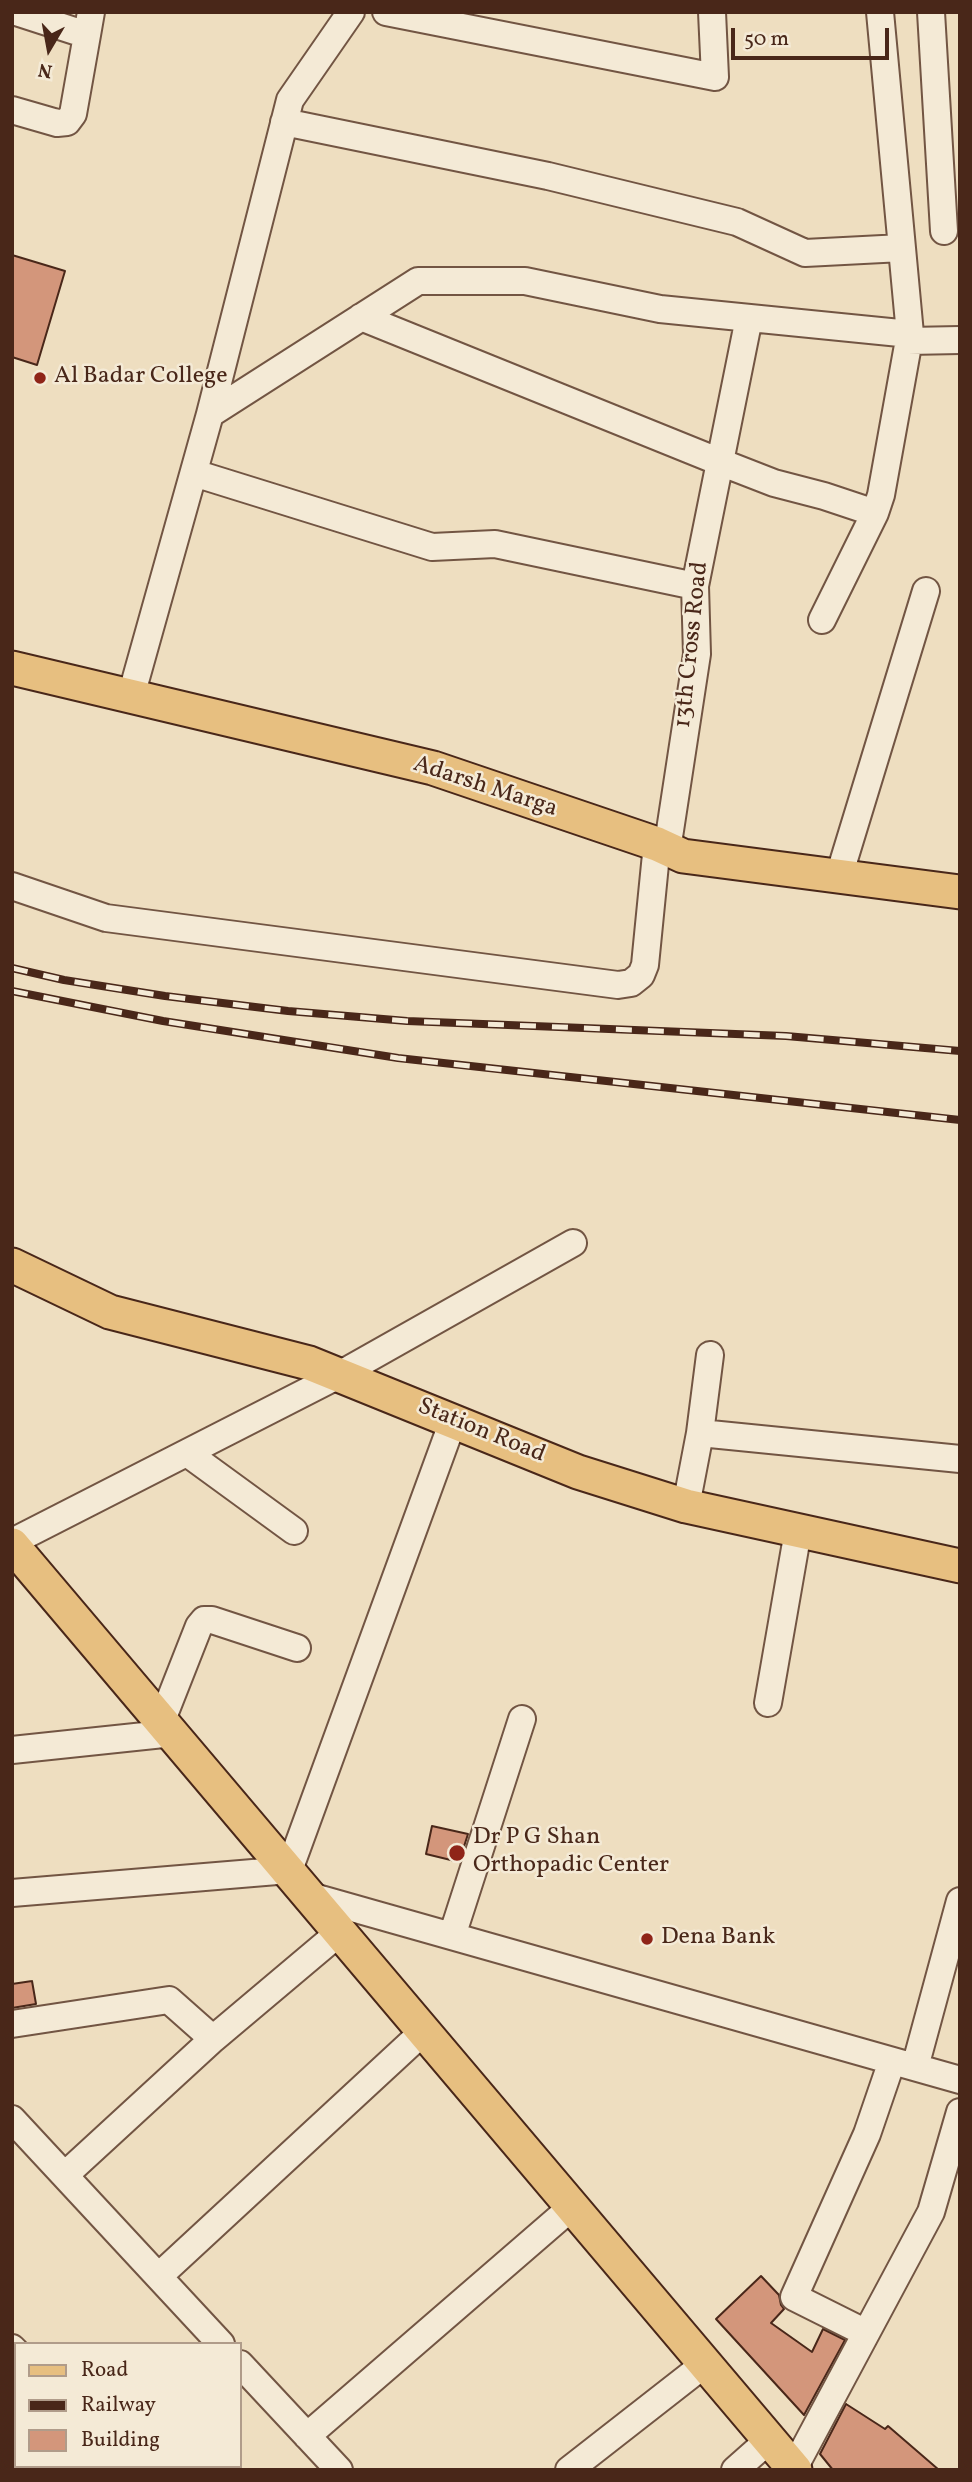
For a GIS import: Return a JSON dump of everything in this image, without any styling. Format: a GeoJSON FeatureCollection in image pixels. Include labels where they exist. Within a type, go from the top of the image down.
{"type":"FeatureCollection","features":[{"type":"Feature","properties":{"kind":"main road","name":"Adarsh Marga"},"geometry":{"type":"LineString","coordinates":[[12,668],[433,768],[683,856],[960,892]]}},
{"type":"Feature","properties":{"kind":"main road","name":"Station Road"},"geometry":{"type":"LineString","coordinates":[[12,1265],[110,1312],[309,1363],[578,1472],[686,1506],[960,1566]]}},
{"type":"Feature","properties":{"kind":"main road"},"geometry":{"type":"LineString","coordinates":[[12,1544],[794,2469]]}},
{"type":"Feature","properties":{"kind":"street"},"geometry":{"type":"LineString","coordinates":[[12,110],[57,123],[67,122],[73,114],[89,24],[16,12]]}},
{"type":"Feature","properties":{"kind":"street"},"geometry":{"type":"LineString","coordinates":[[131,696],[210,414],[290,100],[351,12]]}},
{"type":"Feature","properties":{"kind":"street"},"geometry":{"type":"LineString","coordinates":[[386,12],[715,77],[712,12]]}},
{"type":"Feature","properties":{"kind":"street"},"geometry":{"type":"LineString","coordinates":[[822,620],[875,513],[881,495],[909,338],[880,12]]}},
{"type":"Feature","properties":{"kind":"street"},"geometry":{"type":"LineString","coordinates":[[284,122],[548,176],[737,222],[804,253],[901,241],[952,231],[931,12]]}},
{"type":"Feature","properties":{"kind":"street"},"geometry":{"type":"LineString","coordinates":[[210,414],[418,281],[525,281],[660,309],[909,338],[960,340]]}},
{"type":"Feature","properties":{"kind":"street"},"geometry":{"type":"LineString","coordinates":[[361,317],[774,483],[875,513]]}},
{"type":"Feature","properties":{"kind":"street","name":"13th Cross Road"},"geometry":{"type":"LineString","coordinates":[[12,886],[106,918],[618,985],[631,983],[641,975],[645,965],[662,847],[697,654],[695,586],[749,318]]}},
{"type":"Feature","properties":{"kind":"street"},"geometry":{"type":"LineString","coordinates":[[194,473],[432,547],[495,544],[695,586]]}},
{"type":"Feature","properties":{"kind":"street"},"geometry":{"type":"LineString","coordinates":[[839,876],[926,591]]}},
{"type":"Feature","properties":{"kind":"street"},"geometry":{"type":"LineString","coordinates":[[12,1544],[339,1375],[573,1243]]}},
{"type":"Feature","properties":{"kind":"street"},"geometry":{"type":"LineString","coordinates":[[686,1506],[700,1433],[710,1355]]}},
{"type":"Feature","properties":{"kind":"street"},"geometry":{"type":"LineString","coordinates":[[12,1893],[289,1870],[453,1421]]}},
{"type":"Feature","properties":{"kind":"street"},"geometry":{"type":"LineString","coordinates":[[700,1433],[960,1459]]}},
{"type":"Feature","properties":{"kind":"street"},"geometry":{"type":"LineString","coordinates":[[187,1453],[294,1531]]}},
{"type":"Feature","properties":{"kind":"street"},"geometry":{"type":"LineString","coordinates":[[768,1703],[798,1531]]}},
{"type":"Feature","properties":{"kind":"street"},"geometry":{"type":"LineString","coordinates":[[12,1750],[167,1727],[199,1626],[204,1620],[212,1620],[297,1648]]}},
{"type":"Feature","properties":{"kind":"street"},"geometry":{"type":"LineString","coordinates":[[452,1936],[522,1719]]}},
{"type":"Feature","properties":{"kind":"street"},"geometry":{"type":"LineString","coordinates":[[310,1896],[960,2080]]}},
{"type":"Feature","properties":{"kind":"street"},"geometry":{"type":"LineString","coordinates":[[866,2333],[794,2297],[867,2134],[904,2064],[960,1901]]}},
{"type":"Feature","properties":{"kind":"street"},"geometry":{"type":"LineString","coordinates":[[65,2175],[213,2039],[340,1932]]}},
{"type":"Feature","properties":{"kind":"street"},"geometry":{"type":"LineString","coordinates":[[12,2024],[169,2000],[213,2039]]}},
{"type":"Feature","properties":{"kind":"street"},"geometry":{"type":"LineString","coordinates":[[159,2276],[424,2031]]}},
{"type":"Feature","properties":{"kind":"street"},"geometry":{"type":"LineString","coordinates":[[794,2469],[932,2212],[960,2112]]}},
{"type":"Feature","properties":{"kind":"street"},"geometry":{"type":"LineString","coordinates":[[12,2119],[219,2342]]}},
{"type":"Feature","properties":{"kind":"street"},"geometry":{"type":"LineString","coordinates":[[307,2436],[573,2206]]}},
{"type":"Feature","properties":{"kind":"street"},"geometry":{"type":"LineString","coordinates":[[569,2470],[706,2363]]}},
{"type":"Feature","properties":{"kind":"street"},"geometry":{"type":"LineString","coordinates":[[242,2366],[339,2470]]}},
{"type":"Feature","properties":{"kind":"street"},"geometry":{"type":"LineString","coordinates":[[735,2470],[770,2439]]}},
{"type":"Feature","properties":{"kind":"building"},"geometry":{"type":"Polygon","coordinates":[[[12,255],[65,271],[37,365],[12,357],[12,255]]]}},
{"type":"Feature","properties":{"kind":"building"},"geometry":{"type":"Polygon","coordinates":[[[432,1826],[468,1834],[459,1862],[426,1854],[432,1826]]]}},
{"type":"Feature","properties":{"kind":"building"},"geometry":{"type":"Polygon","coordinates":[[[32,1981],[36,2004],[12,2008],[12,1984],[32,1981]]]}},
{"type":"Feature","properties":{"kind":"building"},"geometry":{"type":"Polygon","coordinates":[[[761,2276],[779,2295],[784,2309],[771,2323],[812,2352],[823,2329],[845,2340],[804,2415],[716,2319],[761,2276]]]}},
{"type":"Feature","properties":{"kind":"building"},"geometry":{"type":"Polygon","coordinates":[[[846,2404],[885,2429],[888,2426],[939,2470],[833,2470],[820,2454],[846,2404]]]}},
{"type":"Feature","properties":{"kind":"railway"},"geometry":{"type":"LineString","coordinates":[[12,968],[64,980],[165,996],[288,1011],[407,1021],[786,1036],[960,1051]]}},
{"type":"Feature","properties":{"kind":"railway"},"geometry":{"type":"LineString","coordinates":[[12,991],[163,1021],[398,1058],[960,1120]]}},
{"type":"Feature","properties":{"kind":"place","name":"Al Badar College"},"geometry":{"type":"Point","coordinates":[40,378]}},
{"type":"Feature","properties":{"kind":"place","name":"Dr P G Shan Orthopadic Center"},"geometry":{"type":"Point","coordinates":[457,1853]}},
{"type":"Feature","properties":{"kind":"place","name":"Dena Bank"},"geometry":{"type":"Point","coordinates":[647,1939]}}]}
